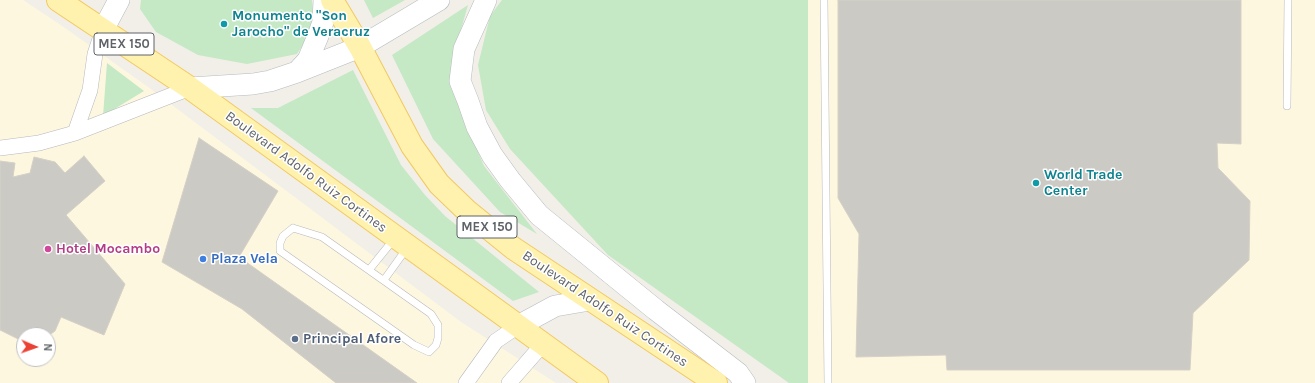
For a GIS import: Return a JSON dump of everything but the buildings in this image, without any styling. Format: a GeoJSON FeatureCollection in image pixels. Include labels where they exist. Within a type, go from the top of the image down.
{"type":"FeatureCollection","features":[{"type":"Feature","properties":{"kind":"main road","name":"MEX 150"},"geometry":{"type":"LineString","coordinates":[[58,0],[190,88]]}},
{"type":"Feature","properties":{"kind":"main road"},"geometry":{"type":"LineString","coordinates":[[104,30],[119,0]]}},
{"type":"Feature","properties":{"kind":"main road"},"geometry":{"type":"LineString","coordinates":[[297,72],[308,60],[318,36],[323,22],[324,0]]}},
{"type":"Feature","properties":{"kind":"main road","name":"Boulevard Adolfo Ruiz Cortines"},"geometry":{"type":"LineString","coordinates":[[332,0],[360,47],[412,146],[439,184],[466,210],[513,248],[716,383]]}},
{"type":"Feature","properties":{"kind":"main road"},"geometry":{"type":"LineString","coordinates":[[190,88],[253,84],[270,81],[297,72],[360,47],[439,0]]}},
{"type":"Feature","properties":{"kind":"main road"},"geometry":{"type":"LineString","coordinates":[[486,0],[464,49],[460,81],[477,127],[492,155],[510,180],[539,215],[656,310],[738,373],[745,383]]}},
{"type":"Feature","properties":{"kind":"main road","name":"Boulevard Adolfo Ruiz Cortines"},"geometry":{"type":"LineString","coordinates":[[190,88],[597,383]]}},
{"type":"Feature","properties":{"kind":"main road"},"geometry":{"type":"LineString","coordinates":[[518,326],[555,306],[590,300]]}},
{"type":"Feature","properties":{"kind":"street"},"geometry":{"type":"LineString","coordinates":[[75,133],[90,90],[95,54],[104,30]]}},
{"type":"Feature","properties":{"kind":"street"},"geometry":{"type":"LineString","coordinates":[[0,148],[39,143],[75,133],[190,88]]}},
{"type":"Feature","properties":{"kind":"street"},"geometry":{"type":"LineString","coordinates":[[466,383],[496,341],[518,326]]}},
{"type":"Feature","properties":{"kind":"street"},"geometry":{"type":"LineString","coordinates":[[509,383],[543,344]]}},
{"type":"Feature","properties":{"kind":"lane"},"geometry":{"type":"LineString","coordinates":[[824,0],[828,383]]}},
{"type":"Feature","properties":{"kind":"lane"},"geometry":{"type":"LineString","coordinates":[[1288,0],[1288,106]]}},
{"type":"Feature","properties":{"kind":"lane"},"geometry":{"type":"LineString","coordinates":[[293,228],[306,231],[322,237],[369,270],[431,314],[438,325],[438,338],[436,345],[429,352],[414,345],[280,251],[280,243],[283,236],[293,228]]}},
{"type":"Feature","properties":{"kind":"lane"},"geometry":{"type":"LineString","coordinates":[[369,270],[402,242]]}},
{"type":"Feature","properties":{"kind":"lane"},"geometry":{"type":"LineString","coordinates":[[384,280],[402,242]]}},
{"type":"Feature","properties":{"kind":"shaded area"},"geometry":{"type":"Polygon","coordinates":[[[0,0],[23,0],[65,28],[148,87],[461,322],[556,383],[0,383],[0,0]]]}},
{"type":"Feature","properties":{"kind":"shaded area","name":"World Trade Center"},"geometry":{"type":"Polygon","coordinates":[[[808,0],[1315,0],[1315,383],[808,383],[808,0]]]}},
{"type":"Feature","properties":{"kind":"green space"},"geometry":{"type":"Polygon","coordinates":[[[141,0],[312,0],[314,28],[297,54],[247,64],[198,55],[156,32],[140,9],[141,0]]]}},
{"type":"Feature","properties":{"kind":"green space"},"geometry":{"type":"Polygon","coordinates":[[[364,0],[405,0],[373,18],[364,0]]]}},
{"type":"Feature","properties":{"kind":"green space"},"geometry":{"type":"Polygon","coordinates":[[[502,0],[808,0],[808,383],[789,383],[608,255],[510,149],[486,110],[478,65],[490,16],[502,0]]]}},
{"type":"Feature","properties":{"kind":"green space"},"geometry":{"type":"Polygon","coordinates":[[[468,5],[452,61],[460,110],[484,166],[537,234],[500,212],[433,139],[392,55],[468,5]]]}},
{"type":"Feature","properties":{"kind":"green space"},"geometry":{"type":"Polygon","coordinates":[[[107,63],[144,91],[103,116],[107,63]]]}},
{"type":"Feature","properties":{"kind":"green space"},"geometry":{"type":"Polygon","coordinates":[[[353,70],[401,165],[425,195],[445,216],[539,292],[513,301],[251,108],[278,108],[353,70]]]}},
{"type":"Feature","properties":{"kind":"place","name":"Monumento \"Son Jarocho\" de Veracruz"},"geometry":{"type":"Point","coordinates":[224,24]}},
{"type":"Feature","properties":{"kind":"place","name":"World Trade Center"},"geometry":{"type":"Point","coordinates":[1036,183]}},
{"type":"Feature","properties":{"kind":"place","name":"Hotel Mocambo"},"geometry":{"type":"Point","coordinates":[48,249]}},
{"type":"Feature","properties":{"kind":"place","name":"Plaza Vela"},"geometry":{"type":"Point","coordinates":[203,259]}},
{"type":"Feature","properties":{"kind":"place","name":"Principal Afore"},"geometry":{"type":"Point","coordinates":[295,339]}}]}
